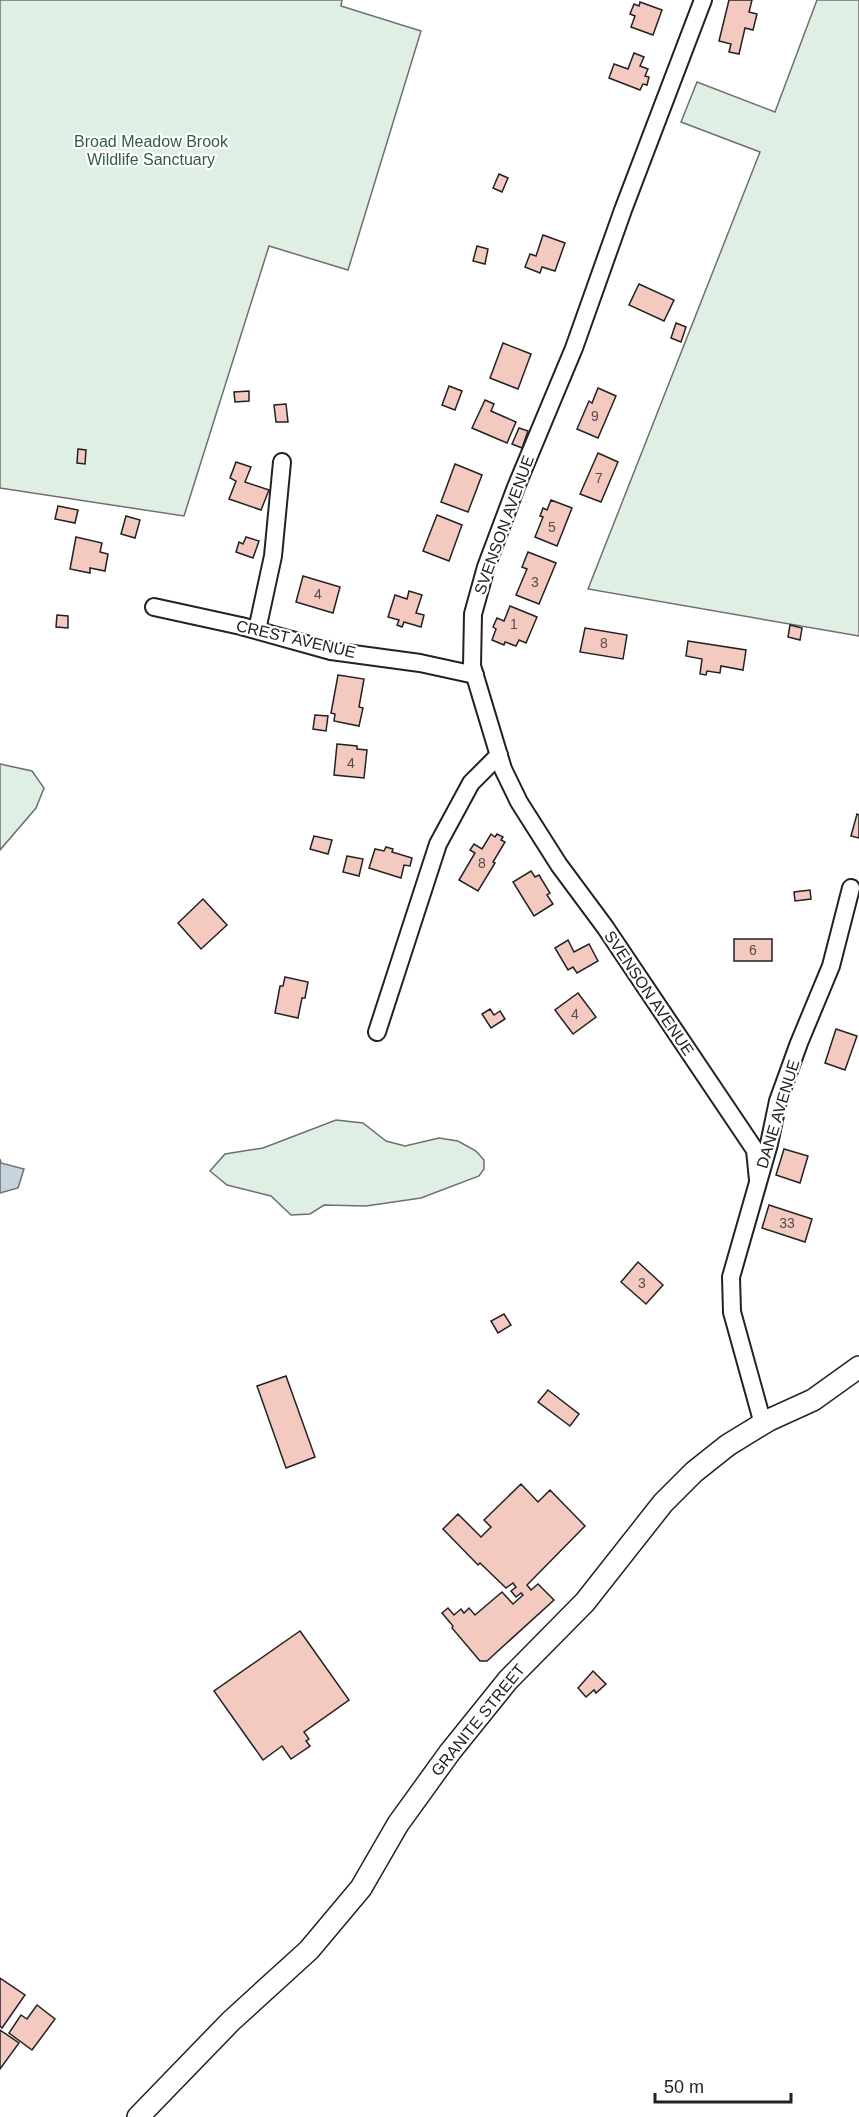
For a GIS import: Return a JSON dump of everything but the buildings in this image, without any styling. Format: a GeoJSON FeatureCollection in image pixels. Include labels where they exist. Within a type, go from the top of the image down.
{"type":"FeatureCollection","features":[{"type":"Feature","properties":{"kind":"street","name":"SVENSON AVENUE"},"geometry":{"type":"LineString","coordinates":[[703,0],[623,210],[574,348],[516,487],[486,567],[473,614],[472,666],[499,755],[519,802],[559,865],[605,927],[755,1150],[758,1180]]}},
{"type":"Feature","properties":{"kind":"street"},"geometry":{"type":"LineString","coordinates":[[257,630],[273,556],[282,462]]}},
{"type":"Feature","properties":{"kind":"street","name":"CREST AVENUE"},"geometry":{"type":"LineString","coordinates":[[154,607],[257,630],[331,651],[420,663],[475,675]]}},
{"type":"Feature","properties":{"kind":"street"},"geometry":{"type":"LineString","coordinates":[[376,1032],[438,844],[471,783],[499,755]]}},
{"type":"Feature","properties":{"kind":"street","name":"DANE AVENUE"},"geometry":{"type":"LineString","coordinates":[[763,1424],[732,1308],[731,1277],[770,1144],[778,1101],[831,966],[851,888]]}},
{"type":"Feature","properties":{"kind":"street","name":"GRANITE STREET"},"geometry":{"type":"LineString","coordinates":[[138,2117],[224,2028],[309,1950],[361,1888],[398,1824],[450,1752],[508,1680],[585,1602],[663,1503],[694,1472],[728,1445],[763,1424],[813,1400],[859,1367]]}},
{"type":"Feature","properties":{"kind":"green space","name":"Broad Meadow Brook Wildlife Sanctuary"},"geometry":{"type":"Polygon","coordinates":[[[0,0],[342,0],[341,6],[421,31],[348,270],[269,246],[184,516],[0,488],[0,0]]]}},
{"type":"Feature","properties":{"kind":"green space"},"geometry":{"type":"Polygon","coordinates":[[[817,0],[859,0],[859,636],[588,589],[760,152],[681,122],[697,82],[775,112],[817,0]]]}},
{"type":"Feature","properties":{"kind":"green space"},"geometry":{"type":"Polygon","coordinates":[[[0,764],[32,771],[44,788],[36,808],[0,850],[0,764]]]}},
{"type":"Feature","properties":{"kind":"green space"},"geometry":{"type":"Polygon","coordinates":[[[336,1120],[363,1123],[386,1141],[405,1146],[439,1138],[458,1141],[476,1151],[484,1160],[484,1169],[479,1176],[421,1198],[366,1206],[324,1205],[310,1214],[291,1215],[271,1196],[227,1185],[210,1171],[225,1154],[263,1148],[336,1120]]]}},
{"type":"Feature","properties":{"kind":"shaded area"},"geometry":{"type":"Polygon","coordinates":[[[0,1159],[1,1163],[24,1169],[18,1188],[0,1193],[0,1159]]]}}]}
